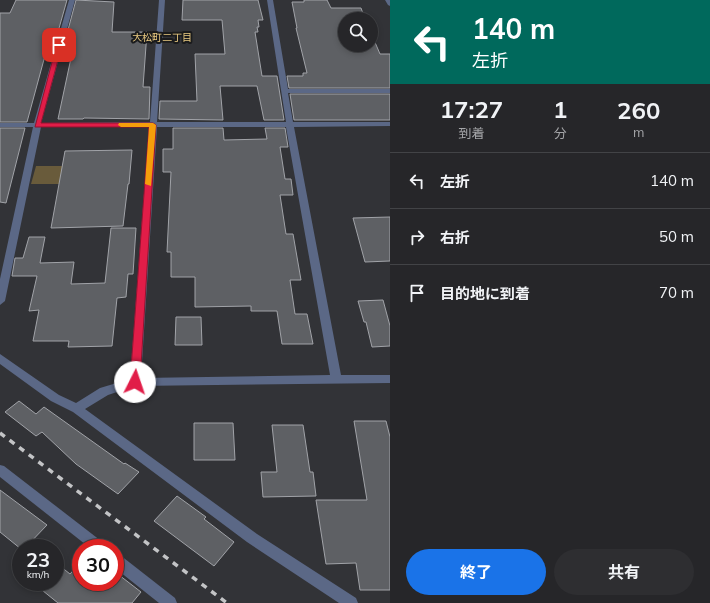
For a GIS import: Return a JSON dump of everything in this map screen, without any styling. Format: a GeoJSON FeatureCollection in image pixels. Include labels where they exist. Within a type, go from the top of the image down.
{"type":"FeatureCollection","features":[{"type":"Feature","properties":{"kind":"street"},"geometry":{"type":"LineString","coordinates":[[0,301],[37,125],[72,0]]}},
{"type":"Feature","properties":{"kind":"street"},"geometry":{"type":"LineString","coordinates":[[135,382],[162,0]]}},
{"type":"Feature","properties":{"kind":"street"},"geometry":{"type":"LineString","coordinates":[[270,0],[286,91],[295,157],[336,380]]}},
{"type":"Feature","properties":{"kind":"street"},"geometry":{"type":"LineString","coordinates":[[388,0],[390,4]]}},
{"type":"Feature","properties":{"kind":"street"},"geometry":{"type":"LineString","coordinates":[[286,91],[390,91]]}},
{"type":"Feature","properties":{"kind":"street"},"geometry":{"type":"LineString","coordinates":[[0,125],[390,124]]}},
{"type":"Feature","properties":{"kind":"street"},"geometry":{"type":"LineString","coordinates":[[0,358],[55,398],[77,410],[252,538],[351,603]]}},
{"type":"Feature","properties":{"kind":"street"},"geometry":{"type":"LineString","coordinates":[[77,410],[94,396],[108,388],[135,382],[390,379]]}},
{"type":"Feature","properties":{"kind":"street"},"geometry":{"type":"LineString","coordinates":[[0,470],[88,539]]}},
{"type":"Feature","properties":{"kind":"street"},"geometry":{"type":"LineString","coordinates":[[124,567],[170,603]]}},
{"type":"Feature","properties":{"kind":"shaded area"},"geometry":{"type":"Polygon","coordinates":[[[36,166],[88,166],[85,184],[31,184],[36,166]]]}},
{"type":"Feature","properties":{"kind":"building"},"geometry":{"type":"Polygon","coordinates":[[[16,0],[67,0],[52,53],[46,52],[27,122],[0,122],[0,13],[10,13],[16,0]]]}},
{"type":"Feature","properties":{"kind":"building"},"geometry":{"type":"Polygon","coordinates":[[[76,0],[114,2],[112,32],[147,32],[143,87],[150,87],[149,119],[58,119],[71,58],[61,56],[76,0]]]}},
{"type":"Feature","properties":{"kind":"building"},"geometry":{"type":"Polygon","coordinates":[[[183,0],[258,0],[263,20],[258,20],[258,32],[255,32],[262,76],[277,76],[284,120],[264,120],[257,86],[220,86],[223,120],[159,119],[160,101],[197,101],[195,54],[225,54],[222,20],[182,20],[183,0]]]}},
{"type":"Feature","properties":{"kind":"building"},"geometry":{"type":"Polygon","coordinates":[[[304,0],[327,0],[331,8],[361,8],[362,12],[338,12],[338,52],[378,52],[378,49],[380,54],[390,54],[390,88],[289,88],[287,76],[303,76],[303,73],[307,73],[296,28],[292,2],[304,2],[304,0]]]}},
{"type":"Feature","properties":{"kind":"building"},"geometry":{"type":"Polygon","coordinates":[[[290,94],[390,94],[390,120],[294,120],[290,94]]]}},
{"type":"Feature","properties":{"kind":"building"},"geometry":{"type":"Polygon","coordinates":[[[0,128],[25,128],[6,203],[0,202],[0,128]]]}},
{"type":"Feature","properties":{"kind":"building"},"geometry":{"type":"Polygon","coordinates":[[[173,128],[223,128],[224,140],[267,139],[265,128],[285,128],[288,147],[280,147],[285,179],[291,179],[293,195],[280,195],[286,234],[293,234],[301,280],[290,280],[295,314],[307,314],[313,344],[282,344],[277,311],[251,311],[251,306],[195,307],[195,277],[171,277],[171,252],[167,252],[171,172],[163,172],[163,149],[173,149],[173,128]]]}},
{"type":"Feature","properties":{"kind":"building"},"geometry":{"type":"Polygon","coordinates":[[[132,150],[123,226],[51,228],[65,151],[132,150]]]}},
{"type":"Feature","properties":{"kind":"building"},"geometry":{"type":"Polygon","coordinates":[[[390,217],[390,261],[365,262],[353,218],[390,217]]]}},
{"type":"Feature","properties":{"kind":"building"},"geometry":{"type":"Polygon","coordinates":[[[111,228],[136,228],[133,274],[128,274],[126,297],[117,298],[112,346],[68,347],[69,341],[33,341],[39,310],[29,311],[37,276],[12,276],[15,258],[23,258],[29,237],[45,237],[40,263],[74,262],[71,284],[105,283],[111,228]]]}},
{"type":"Feature","properties":{"kind":"building"},"geometry":{"type":"Polygon","coordinates":[[[383,300],[390,326],[390,346],[372,347],[366,322],[364,322],[358,301],[383,300]]]}},
{"type":"Feature","properties":{"kind":"building"},"geometry":{"type":"Polygon","coordinates":[[[176,317],[201,317],[202,345],[175,345],[176,317]]]}},
{"type":"Feature","properties":{"kind":"building"},"geometry":{"type":"Polygon","coordinates":[[[19,401],[36,414],[44,407],[124,464],[125,463],[139,472],[118,494],[76,464],[42,432],[36,436],[5,412],[19,401]]]}},
{"type":"Feature","properties":{"kind":"building"},"geometry":{"type":"Polygon","coordinates":[[[354,421],[386,421],[390,437],[390,590],[360,590],[356,563],[326,564],[316,500],[367,500],[354,421]]]}},
{"type":"Feature","properties":{"kind":"building"},"geometry":{"type":"Polygon","coordinates":[[[194,423],[233,423],[235,460],[194,460],[194,423]]]}},
{"type":"Feature","properties":{"kind":"building"},"geometry":{"type":"Polygon","coordinates":[[[272,425],[303,425],[310,472],[313,472],[316,496],[263,497],[261,472],[277,472],[272,425]]]}},
{"type":"Feature","properties":{"kind":"building"},"geometry":{"type":"Polygon","coordinates":[[[0,490],[47,525],[34,539],[12,539],[12,542],[0,532],[0,490]]]}},
{"type":"Feature","properties":{"kind":"building"},"geometry":{"type":"Polygon","coordinates":[[[177,496],[206,517],[204,519],[234,542],[214,566],[154,521],[177,496]]]}},
{"type":"Feature","properties":{"kind":"building"},"geometry":{"type":"Polygon","coordinates":[[[64,569],[70,574],[72,572],[72,591],[124,591],[124,579],[141,592],[132,603],[58,603],[43,591],[64,591],[64,569]]]}},
{"type":"Feature","properties":{"kind":"railway"},"geometry":{"type":"LineString","coordinates":[[0,433],[227,603]]}},
{"type":"Feature","properties":{"kind":"slow traffic"},"geometry":{"type":"LineString","coordinates":[[121,125],[153,125],[149,184]]}},
{"type":"Feature","properties":{"kind":"district","name":"大松町二丁目"},"geometry":{"type":"Point","coordinates":[162,37]}},
{"type":"Feature","properties":{"kind":"route"},"geometry":{"type":"LineString","coordinates":[[59,45],[37,125],[153,125],[135,382]]}}]}
